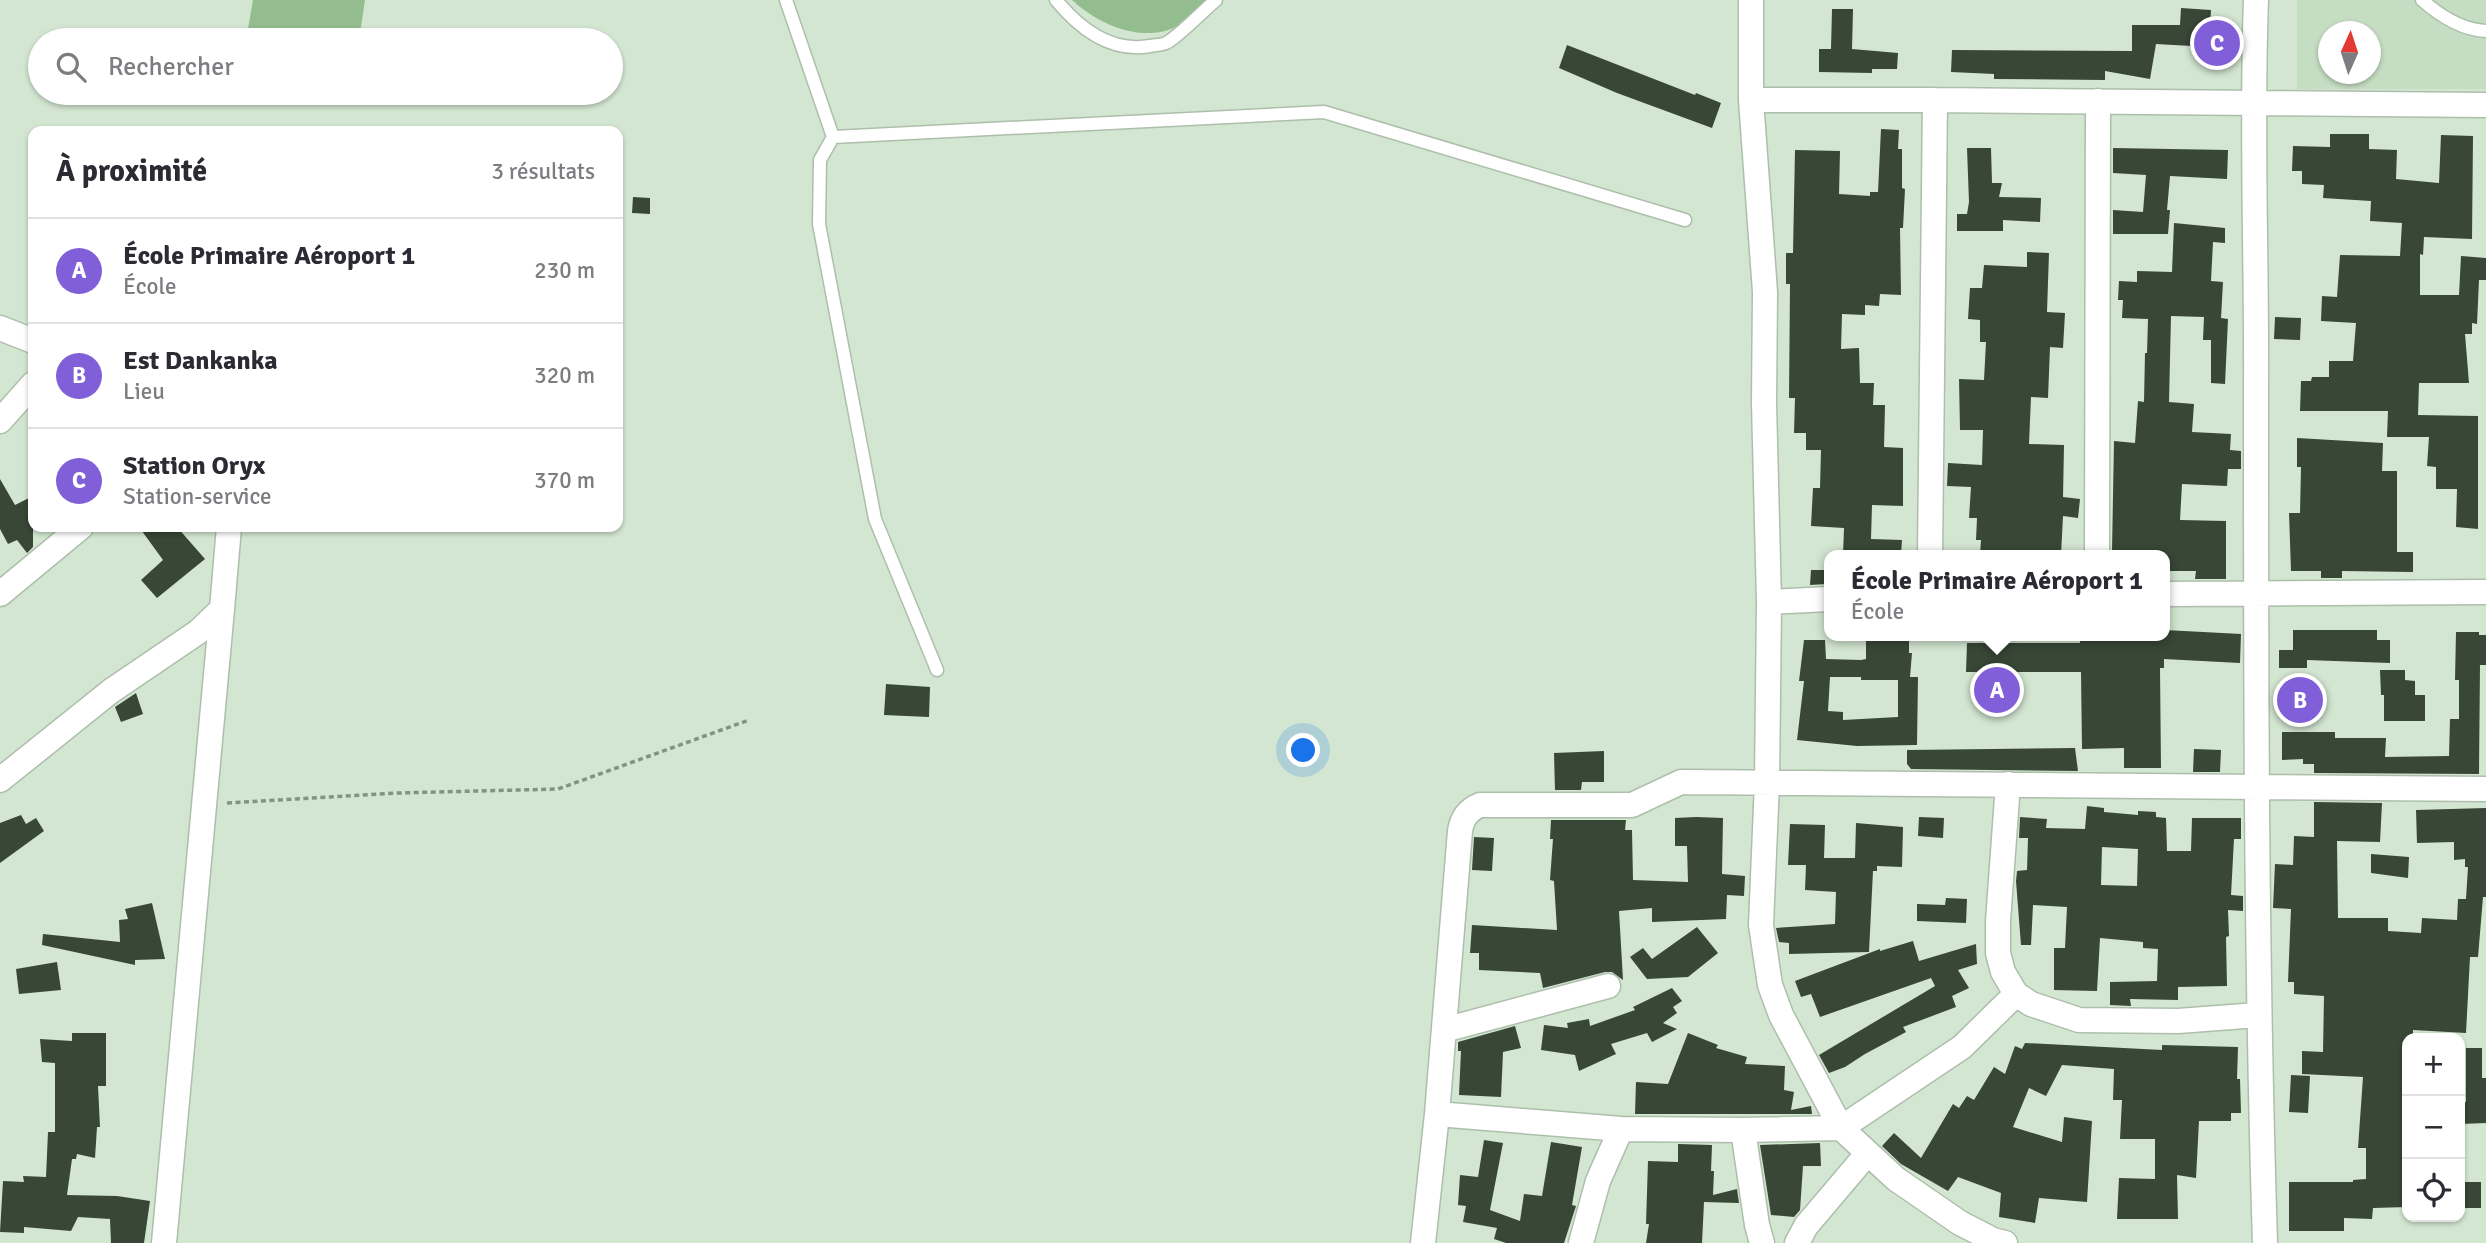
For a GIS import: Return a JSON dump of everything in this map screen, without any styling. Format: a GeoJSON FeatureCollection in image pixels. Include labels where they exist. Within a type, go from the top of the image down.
{"type":"FeatureCollection","features":[{"type":"Feature","properties":{"kind":"street"},"geometry":{"type":"LineString","coordinates":[[1751,0],[1751,100],[1765,292],[1764,403],[1769,602],[1767,782],[1761,925],[1770,985],[1781,1015],[1840,1128],[1896,1179],[1960,1223],[1993,1240],[2005,1243]]}},
{"type":"Feature","properties":{"kind":"street"},"geometry":{"type":"LineString","coordinates":[[2256,0],[2252,103],[2256,341],[2258,1014],[2265,1243]]}},
{"type":"Feature","properties":{"kind":"street"},"geometry":{"type":"LineString","coordinates":[[1751,100],[2486,105]]}},
{"type":"Feature","properties":{"kind":"street"},"geometry":{"type":"LineString","coordinates":[[1930,550],[1935,100]]}},
{"type":"Feature","properties":{"kind":"street"},"geometry":{"type":"LineString","coordinates":[[2097,550],[2098,101]]}},
{"type":"Feature","properties":{"kind":"street"},"geometry":{"type":"LineString","coordinates":[[0,328],[28,339]]}},
{"type":"Feature","properties":{"kind":"street"},"geometry":{"type":"LineString","coordinates":[[0,421],[28,390]]}},
{"type":"Feature","properties":{"kind":"street"},"geometry":{"type":"LineString","coordinates":[[0,594],[75,532]]}},
{"type":"Feature","properties":{"kind":"street"},"geometry":{"type":"LineString","coordinates":[[164,1243],[229,532]]}},
{"type":"Feature","properties":{"kind":"street"},"geometry":{"type":"LineString","coordinates":[[2170,594],[2486,592]]}},
{"type":"Feature","properties":{"kind":"street"},"geometry":{"type":"LineString","coordinates":[[1769,602],[1824,600]]}},
{"type":"Feature","properties":{"kind":"street"},"geometry":{"type":"LineString","coordinates":[[4,770],[111,691],[198,632],[222,609]]}},
{"type":"Feature","properties":{"kind":"street"},"geometry":{"type":"LineString","coordinates":[[1423,1243],[1437,1114],[1460,831],[1465,816],[1472,808],[1480,805],[1632,805],[1681,782],[2486,789]]}},
{"type":"Feature","properties":{"kind":"street"},"geometry":{"type":"LineString","coordinates":[[2008,784],[1998,953],[2003,972],[2016,994],[2031,1004],[2079,1020],[2178,1021],[2258,1014]]}},
{"type":"Feature","properties":{"kind":"street"},"geometry":{"type":"LineString","coordinates":[[1444,1030],[1608,986]]}},
{"type":"Feature","properties":{"kind":"street"},"geometry":{"type":"LineString","coordinates":[[1437,1114],[1620,1129],[1840,1128],[1962,1048],[2016,994]]}},
{"type":"Feature","properties":{"kind":"street"},"geometry":{"type":"LineString","coordinates":[[1581,1243],[1598,1181],[1620,1129]]}},
{"type":"Feature","properties":{"kind":"street"},"geometry":{"type":"LineString","coordinates":[[1744,1130],[1756,1225],[1762,1243]]}},
{"type":"Feature","properties":{"kind":"street"},"geometry":{"type":"LineString","coordinates":[[1797,1243],[1806,1226],[1867,1154]]}},
{"type":"Feature","properties":{"kind":"lane"},"geometry":{"type":"LineString","coordinates":[[786,0],[833,137],[820,160],[819,225],[875,519],[937,670]]}},
{"type":"Feature","properties":{"kind":"lane"},"geometry":{"type":"LineString","coordinates":[[1056,0],[1073,21],[1104,41],[1141,47],[1166,43],[1216,0]]}},
{"type":"Feature","properties":{"kind":"lane"},"geometry":{"type":"LineString","coordinates":[[2421,0],[2439,15],[2475,31],[2486,31]]}},
{"type":"Feature","properties":{"kind":"lane"},"geometry":{"type":"LineString","coordinates":[[833,137],[1324,112],[1685,220]]}},
{"type":"Feature","properties":{"kind":"path"},"geometry":{"type":"LineString","coordinates":[[204,804],[408,793],[558,789],[749,720]]}},
{"type":"Feature","properties":{"kind":"shaded area"},"geometry":{"type":"Polygon","coordinates":[[[2297,0],[2486,0],[2486,89],[2297,89],[2297,0]]]}},
{"type":"Feature","properties":{"kind":"green space"},"geometry":{"type":"Polygon","coordinates":[[[253,0],[365,0],[361,28],[248,28],[253,0]]]}},
{"type":"Feature","properties":{"kind":"green space"},"geometry":{"type":"Polygon","coordinates":[[[1072,0],[1207,0],[1182,24],[1150,33],[1108,24],[1072,0]]]}},
{"type":"Feature","properties":{"kind":"building"},"geometry":{"type":"Polygon","coordinates":[[[2181,8],[2211,10],[2209,47],[2156,44],[2150,79],[2105,71],[2105,80],[1994,79],[1994,74],[1951,72],[1952,50],[2132,51],[2132,25],[2180,25],[2181,8]]]}},
{"type":"Feature","properties":{"kind":"building"},"geometry":{"type":"Polygon","coordinates":[[[1832,9],[1853,9],[1852,49],[1898,53],[1897,69],[1872,69],[1872,73],[1819,72],[1819,49],[1831,49],[1832,9]]]}},
{"type":"Feature","properties":{"kind":"building"},"geometry":{"type":"Polygon","coordinates":[[[1567,45],[1721,103],[1712,128],[1559,68],[1567,45]]]}},
{"type":"Feature","properties":{"kind":"building"},"geometry":{"type":"Polygon","coordinates":[[[1881,129],[1899,130],[1898,149],[1902,149],[1902,188],[1905,189],[1903,228],[1900,228],[1901,295],[1880,294],[1879,306],[1865,305],[1865,315],[1842,314],[1841,349],[1859,348],[1860,383],[1874,383],[1873,405],[1885,405],[1884,447],[1903,448],[1903,506],[1872,505],[1871,539],[1902,540],[1901,550],[1843,550],[1844,528],[1811,526],[1813,488],[1820,488],[1821,450],[1806,450],[1806,433],[1794,433],[1795,398],[1789,398],[1790,284],[1786,284],[1786,253],[1793,253],[1795,150],[1840,151],[1839,194],[1870,196],[1870,192],[1878,192],[1881,129]]]}},
{"type":"Feature","properties":{"kind":"building"},"geometry":{"type":"Polygon","coordinates":[[[2330,134],[2369,134],[2369,149],[2397,150],[2396,179],[2439,183],[2441,135],[2473,136],[2472,239],[2424,237],[2423,255],[2420,254],[2420,295],[2459,295],[2461,256],[2486,258],[2486,280],[2479,280],[2477,324],[2472,323],[2472,334],[2465,334],[2469,383],[2419,383],[2418,415],[2478,416],[2478,529],[2456,527],[2457,489],[2436,489],[2436,467],[2427,466],[2429,437],[2387,437],[2388,411],[2300,411],[2301,381],[2311,381],[2312,377],[2329,377],[2329,361],[2353,361],[2356,323],[2321,321],[2322,296],[2337,297],[2340,255],[2400,256],[2402,223],[2370,221],[2371,201],[2323,198],[2324,185],[2302,184],[2302,171],[2292,171],[2293,146],[2330,147],[2330,134]]]}},
{"type":"Feature","properties":{"kind":"building"},"geometry":{"type":"Polygon","coordinates":[[[1967,148],[1991,148],[1992,183],[2002,183],[1999,197],[2041,198],[2040,222],[2003,220],[2003,231],[1957,231],[1957,214],[1967,214],[1969,202],[1967,148]]]}},
{"type":"Feature","properties":{"kind":"building"},"geometry":{"type":"Polygon","coordinates":[[[2113,148],[2228,150],[2227,179],[2170,176],[2168,234],[2113,234],[2113,210],[2143,212],[2146,175],[2113,173],[2113,148]]]}},
{"type":"Feature","properties":{"kind":"building"},"geometry":{"type":"Polygon","coordinates":[[[633,197],[650,198],[650,214],[632,213],[633,197]]]}},
{"type":"Feature","properties":{"kind":"building"},"geometry":{"type":"Polygon","coordinates":[[[2174,223],[2225,228],[2225,243],[2213,242],[2211,281],[2223,282],[2221,318],[2228,319],[2225,384],[2211,383],[2211,340],[2203,340],[2204,317],[2171,316],[2169,402],[2194,404],[2192,432],[2231,434],[2230,450],[2241,451],[2241,469],[2228,469],[2227,486],[2182,484],[2180,520],[2226,521],[2226,579],[2195,579],[2196,571],[2170,571],[2170,550],[2112,550],[2114,441],[2135,443],[2138,401],[2144,402],[2148,319],[2122,318],[2123,300],[2118,300],[2119,281],[2137,282],[2137,271],[2172,272],[2174,223]]]}},
{"type":"Feature","properties":{"kind":"building"},"geometry":{"type":"Polygon","coordinates":[[[2027,252],[2049,253],[2047,312],[2065,313],[2063,348],[2050,347],[2048,398],[2031,397],[2029,444],[2064,445],[2063,497],[2080,499],[2078,518],[2063,516],[2061,550],[1980,550],[1981,540],[1976,540],[1977,518],[1969,518],[1971,487],[1947,486],[1948,463],[1982,465],[1983,430],[1960,430],[1959,379],[1984,380],[1986,342],[1980,342],[1980,320],[1968,319],[1970,288],[1982,288],[1984,265],[2027,267],[2027,252]]]}},
{"type":"Feature","properties":{"kind":"building"},"geometry":{"type":"Polygon","coordinates":[[[2275,317],[2301,318],[2300,340],[2274,339],[2275,317]]]}},
{"type":"Feature","properties":{"kind":"building"},"geometry":{"type":"Polygon","coordinates":[[[2297,438],[2383,443],[2382,471],[2397,471],[2397,552],[2413,552],[2413,572],[2342,571],[2342,578],[2321,578],[2321,571],[2291,571],[2289,513],[2300,513],[2301,467],[2297,467],[2297,438]]]}},
{"type":"Feature","properties":{"kind":"building"},"geometry":{"type":"Polygon","coordinates":[[[0,479],[15,505],[28,498],[28,532],[33,532],[33,547],[27,553],[17,540],[8,544],[0,529],[0,479]]]}},
{"type":"Feature","properties":{"kind":"building"},"geometry":{"type":"Polygon","coordinates":[[[143,532],[181,532],[205,559],[157,598],[141,580],[163,560],[143,532]]]}},
{"type":"Feature","properties":{"kind":"building"},"geometry":{"type":"Polygon","coordinates":[[[1811,570],[1824,570],[1824,584],[1810,585],[1811,570]]]}},
{"type":"Feature","properties":{"kind":"building"},"geometry":{"type":"Polygon","coordinates":[[[2170,630],[2241,634],[2240,663],[2164,659],[2164,668],[2160,668],[2161,768],[2124,768],[2124,748],[2082,749],[2081,672],[1966,672],[1967,643],[2170,641],[2170,630]]]}},
{"type":"Feature","properties":{"kind":"building"},"geometry":{"type":"Polygon","coordinates":[[[2293,630],[2377,630],[2377,640],[2390,640],[2390,663],[2307,660],[2307,668],[2279,668],[2279,650],[2293,650],[2293,630]]]}},
{"type":"Feature","properties":{"kind":"building"},"geometry":{"type":"Polygon","coordinates":[[[2456,632],[2479,632],[2479,635],[2486,635],[2486,665],[2480,665],[2479,774],[2314,773],[2314,764],[2303,764],[2303,759],[2282,760],[2282,732],[2335,732],[2335,738],[2386,738],[2385,757],[2449,756],[2450,719],[2459,719],[2459,680],[2455,680],[2456,632]]]}},
{"type":"Feature","properties":{"kind":"building"},"geometry":{"type":"Polygon","coordinates":[[[1804,640],[1824,640],[1826,659],[1866,659],[1866,641],[1909,641],[1909,653],[1912,653],[1910,677],[1918,677],[1917,745],[1857,746],[1797,740],[1804,681],[1799,681],[1804,640]],[[1830,677],[1828,711],[1843,712],[1843,720],[1898,717],[1898,680],[1861,680],[1861,677],[1830,677]]]}},
{"type":"Feature","properties":{"kind":"building"},"geometry":{"type":"Polygon","coordinates":[[[2380,670],[2405,670],[2405,680],[2415,681],[2415,695],[2425,695],[2425,721],[2384,721],[2380,670]]]}},
{"type":"Feature","properties":{"kind":"building"},"geometry":{"type":"Polygon","coordinates":[[[886,684],[930,687],[929,717],[884,715],[886,684]]]}},
{"type":"Feature","properties":{"kind":"building"},"geometry":{"type":"Polygon","coordinates":[[[136,693],[143,714],[121,722],[115,707],[136,693]]]}},
{"type":"Feature","properties":{"kind":"building"},"geometry":{"type":"Polygon","coordinates":[[[2075,748],[2078,771],[1911,769],[1907,764],[1907,750],[2075,748]]]}},
{"type":"Feature","properties":{"kind":"building"},"geometry":{"type":"Polygon","coordinates":[[[2194,749],[2221,750],[2220,772],[2193,772],[2194,749]]]}},
{"type":"Feature","properties":{"kind":"building"},"geometry":{"type":"Polygon","coordinates":[[[1604,751],[1604,782],[1582,782],[1581,790],[1555,790],[1554,753],[1604,751]]]}},
{"type":"Feature","properties":{"kind":"building"},"geometry":{"type":"Polygon","coordinates":[[[2314,802],[2382,803],[2380,842],[2337,841],[2338,918],[2388,918],[2388,931],[2421,933],[2422,918],[2457,920],[2458,899],[2466,899],[2468,867],[2465,867],[2465,859],[2454,860],[2454,842],[2417,843],[2416,810],[2486,808],[2486,897],[2483,897],[2478,957],[2470,957],[2466,1033],[2413,1030],[2413,1033],[2402,1033],[2402,1207],[2373,1208],[2372,1219],[2344,1218],[2344,1231],[2289,1231],[2289,1182],[2353,1182],[2366,1179],[2366,1148],[2358,1148],[2363,1077],[2302,1074],[2302,1051],[2323,1052],[2324,996],[2294,994],[2294,982],[2288,982],[2291,909],[2273,908],[2275,864],[2293,865],[2294,836],[2314,837],[2314,802]]]}},
{"type":"Feature","properties":{"kind":"building"},"geometry":{"type":"Polygon","coordinates":[[[2087,806],[2104,808],[2104,812],[2138,815],[2138,811],[2156,812],[2156,817],[2166,818],[2167,851],[2191,851],[2192,818],[2241,818],[2241,839],[2234,839],[2231,895],[2243,896],[2243,911],[2228,910],[2227,986],[2178,987],[2178,1000],[2130,999],[2131,1006],[2110,1005],[2110,982],[2157,981],[2158,949],[2143,948],[2143,942],[2100,938],[2097,991],[2054,990],[2054,948],[2065,948],[2067,907],[2033,905],[2031,945],[2021,945],[2016,881],[2017,871],[2027,870],[2028,838],[2019,838],[2020,817],[2047,819],[2046,828],[2085,829],[2087,806]],[[2102,847],[2101,885],[2137,886],[2138,849],[2102,847]]]}},
{"type":"Feature","properties":{"kind":"building"},"geometry":{"type":"Polygon","coordinates":[[[21,815],[26,824],[36,818],[44,831],[0,863],[0,823],[21,815]]]}},
{"type":"Feature","properties":{"kind":"building"},"geometry":{"type":"Polygon","coordinates":[[[1919,817],[1944,818],[1943,838],[1918,836],[1919,817]]]}},
{"type":"Feature","properties":{"kind":"building"},"geometry":{"type":"Polygon","coordinates":[[[1675,818],[1723,818],[1722,874],[1745,876],[1744,896],[1727,895],[1726,919],[1652,922],[1652,908],[1619,911],[1623,980],[1612,972],[1605,972],[1543,988],[1540,973],[1479,970],[1479,953],[1470,953],[1472,925],[1557,930],[1554,881],[1550,880],[1553,839],[1550,839],[1551,820],[1626,820],[1625,830],[1632,830],[1633,880],[1688,882],[1687,846],[1675,846],[1675,818]]]}},
{"type":"Feature","properties":{"kind":"building"},"geometry":{"type":"Polygon","coordinates":[[[1856,823],[1903,827],[1902,867],[1877,866],[1877,871],[1873,871],[1869,952],[1789,954],[1789,943],[1779,942],[1776,928],[1835,924],[1836,892],[1805,890],[1806,865],[1788,865],[1790,824],[1825,825],[1824,858],[1855,858],[1856,823]]]}},
{"type":"Feature","properties":{"kind":"building"},"geometry":{"type":"Polygon","coordinates":[[[1474,837],[1494,838],[1492,871],[1472,870],[1474,837]]]}},
{"type":"Feature","properties":{"kind":"building"},"geometry":{"type":"Polygon","coordinates":[[[2371,854],[2409,857],[2408,878],[2371,873],[2371,854]]]}},
{"type":"Feature","properties":{"kind":"building"},"geometry":{"type":"Polygon","coordinates":[[[1946,898],[1967,899],[1966,923],[1917,921],[1917,904],[1945,905],[1946,898]]]}},
{"type":"Feature","properties":{"kind":"building"},"geometry":{"type":"Polygon","coordinates":[[[152,903],[165,959],[135,960],[135,965],[42,945],[43,934],[120,942],[119,920],[128,919],[125,909],[152,903]]]}},
{"type":"Feature","properties":{"kind":"building"},"geometry":{"type":"Polygon","coordinates":[[[1697,927],[1718,953],[1688,977],[1647,979],[1630,957],[1643,948],[1652,959],[1697,927]]]}},
{"type":"Feature","properties":{"kind":"building"},"geometry":{"type":"Polygon","coordinates":[[[1913,941],[1919,961],[1976,944],[1977,964],[1958,970],[1969,988],[1952,996],[1956,1007],[1903,1027],[1906,1032],[1845,1067],[1829,1073],[1819,1055],[1935,986],[1931,978],[1820,1017],[1811,994],[1801,997],[1795,981],[1880,949],[1913,941]]]}},
{"type":"Feature","properties":{"kind":"building"},"geometry":{"type":"Polygon","coordinates":[[[57,962],[61,990],[19,994],[16,969],[57,962]]]}},
{"type":"Feature","properties":{"kind":"building"},"geometry":{"type":"Polygon","coordinates":[[[1672,988],[1682,1001],[1673,1007],[1677,1013],[1663,1023],[1677,1029],[1652,1042],[1647,1033],[1611,1044],[1616,1054],[1579,1071],[1575,1055],[1541,1050],[1544,1025],[1568,1028],[1567,1023],[1589,1019],[1590,1026],[1635,1010],[1633,1007],[1672,988]]]}},
{"type":"Feature","properties":{"kind":"building"},"geometry":{"type":"Polygon","coordinates":[[[1515,1026],[1521,1048],[1503,1052],[1501,1097],[1459,1095],[1461,1051],[1458,1051],[1458,1042],[1515,1026]]]}},
{"type":"Feature","properties":{"kind":"building"},"geometry":{"type":"Polygon","coordinates":[[[72,1033],[106,1033],[106,1086],[98,1086],[100,1127],[97,1127],[95,1158],[77,1154],[76,1159],[72,1159],[67,1195],[117,1196],[150,1201],[144,1243],[111,1243],[110,1219],[78,1217],[71,1231],[24,1227],[24,1233],[0,1232],[3,1181],[24,1182],[23,1176],[46,1177],[48,1132],[55,1132],[55,1063],[42,1062],[40,1039],[72,1041],[72,1033]]]}},
{"type":"Feature","properties":{"kind":"building"},"geometry":{"type":"Polygon","coordinates":[[[1688,1033],[1718,1045],[1716,1048],[1747,1057],[1745,1064],[1785,1066],[1784,1090],[1794,1092],[1791,1110],[1811,1106],[1812,1114],[1635,1114],[1636,1082],[1668,1084],[1688,1033]]]}},
{"type":"Feature","properties":{"kind":"building"},"geometry":{"type":"Polygon","coordinates":[[[2025,1043],[2162,1050],[2162,1045],[2238,1047],[2237,1079],[2240,1079],[2241,1113],[2231,1113],[2231,1121],[2199,1121],[2196,1178],[2177,1175],[2178,1219],[2117,1219],[2119,1178],[2155,1179],[2155,1139],[2120,1139],[2122,1100],[2113,1100],[2114,1069],[2062,1065],[2046,1096],[2029,1088],[2013,1127],[2062,1142],[2064,1117],[2092,1121],[2087,1202],[2039,1198],[2035,1223],[1999,1217],[2001,1193],[1958,1177],[1948,1191],[1901,1164],[1882,1146],[1894,1133],[1921,1158],[1953,1104],[1959,1108],[1967,1096],[1974,1100],[1994,1067],[2005,1074],[2015,1046],[2022,1049],[2025,1043]]]}},
{"type":"Feature","properties":{"kind":"building"},"geometry":{"type":"Polygon","coordinates":[[[2466,1048],[2482,1048],[2482,1078],[2486,1078],[2486,1123],[2465,1124],[2466,1048]]]}},
{"type":"Feature","properties":{"kind":"building"},"geometry":{"type":"Polygon","coordinates":[[[2291,1075],[2310,1076],[2308,1113],[2289,1112],[2291,1075]]]}},
{"type":"Feature","properties":{"kind":"building"},"geometry":{"type":"Polygon","coordinates":[[[1484,1140],[1503,1143],[1490,1210],[1520,1221],[1524,1194],[1542,1196],[1551,1142],[1582,1147],[1572,1205],[1576,1206],[1564,1243],[1506,1243],[1494,1239],[1497,1228],[1463,1222],[1466,1206],[1458,1205],[1460,1175],[1478,1177],[1484,1140]]]}},
{"type":"Feature","properties":{"kind":"building"},"geometry":{"type":"Polygon","coordinates":[[[1820,1143],[1821,1166],[1803,1166],[1800,1210],[1794,1217],[1771,1215],[1760,1145],[1820,1143]]]}},
{"type":"Feature","properties":{"kind":"building"},"geometry":{"type":"Polygon","coordinates":[[[1678,1144],[1712,1145],[1713,1195],[1737,1189],[1739,1203],[1704,1202],[1702,1243],[1646,1243],[1649,1224],[1646,1224],[1648,1161],[1678,1162],[1678,1144]]]}},
{"type":"Feature","properties":{"kind":"building"},"geometry":{"type":"Polygon","coordinates":[[[2465,1182],[2481,1182],[2481,1208],[2465,1208],[2465,1182]]]}},
{"type":"Feature","properties":{"kind":"place","name":"Station Oryx"},"geometry":{"type":"Point","coordinates":[2217,43]}},
{"type":"Feature","properties":{"kind":"place","name":"École Primaire Aéroport 1"},"geometry":{"type":"Point","coordinates":[1997,690]}},
{"type":"Feature","properties":{"kind":"place","name":"Est Dankanka"},"geometry":{"type":"Point","coordinates":[2300,700]}}]}
